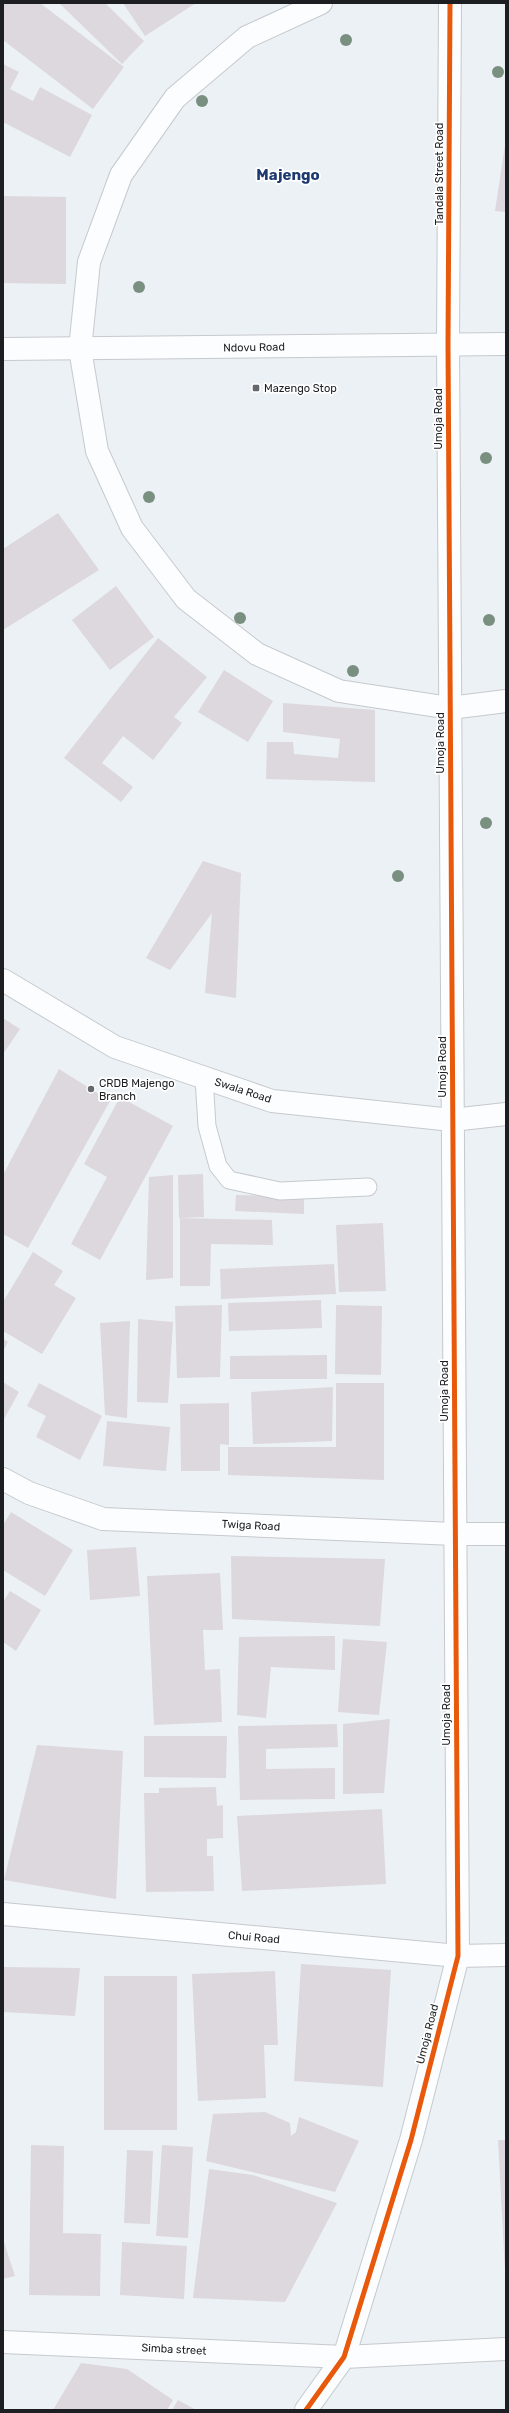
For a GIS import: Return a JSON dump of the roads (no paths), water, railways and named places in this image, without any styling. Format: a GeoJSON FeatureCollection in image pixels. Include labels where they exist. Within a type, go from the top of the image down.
{"type":"FeatureCollection","features":[{"type":"Feature","properties":{"kind":"street"},"geometry":{"type":"LineString","coordinates":[[321,3],[247,37],[175,98],[121,175],[89,262],[80,349],[97,451],[132,528],[186,599],[257,654],[339,691],[450,708],[506,701]]}},
{"type":"Feature","properties":{"kind":"street","name":"Tandala Street Road"},"geometry":{"type":"LineString","coordinates":[[448,344],[450,3]]}},
{"type":"Feature","properties":{"kind":"street","name":"Umoja Road"},"geometry":{"type":"LineString","coordinates":[[306,2410],[344,2357],[411,2140],[458,1956],[448,344]]}},
{"type":"Feature","properties":{"kind":"street","name":"Ndovu Road"},"geometry":{"type":"LineString","coordinates":[[3,350],[506,344]]}},
{"type":"Feature","properties":{"kind":"street","name":"Swala Road"},"geometry":{"type":"LineString","coordinates":[[3,980],[115,1047],[272,1101],[452,1120],[506,1114]]}},
{"type":"Feature","properties":{"kind":"street","name":"Twiga Road"},"geometry":{"type":"LineString","coordinates":[[3,1479],[29,1493],[103,1519],[455,1534],[506,1534]]}},
{"type":"Feature","properties":{"kind":"street","name":"Chui Road"},"geometry":{"type":"LineString","coordinates":[[3,1914],[458,1956],[506,1955]]}},
{"type":"Feature","properties":{"kind":"street","name":"Simba street"},"geometry":{"type":"LineString","coordinates":[[3,2342],[344,2357],[506,2350]]}},
{"type":"Feature","properties":{"kind":"lane"},"geometry":{"type":"LineString","coordinates":[[204,1078],[207,1126],[218,1166],[229,1180],[280,1191],[368,1187]]}},
{"type":"Feature","properties":{"kind":"place","name":"Mazengo Stop"},"geometry":{"type":"Point","coordinates":[256,388]}},
{"type":"Feature","properties":{"kind":"place","name":"CRDB Majengo Branch"},"geometry":{"type":"Point","coordinates":[91,1089]}},
{"type":"Feature","properties":{"kind":"district","name":"Majengo"},"geometry":{"type":"Point","coordinates":[288,175]}}]}
